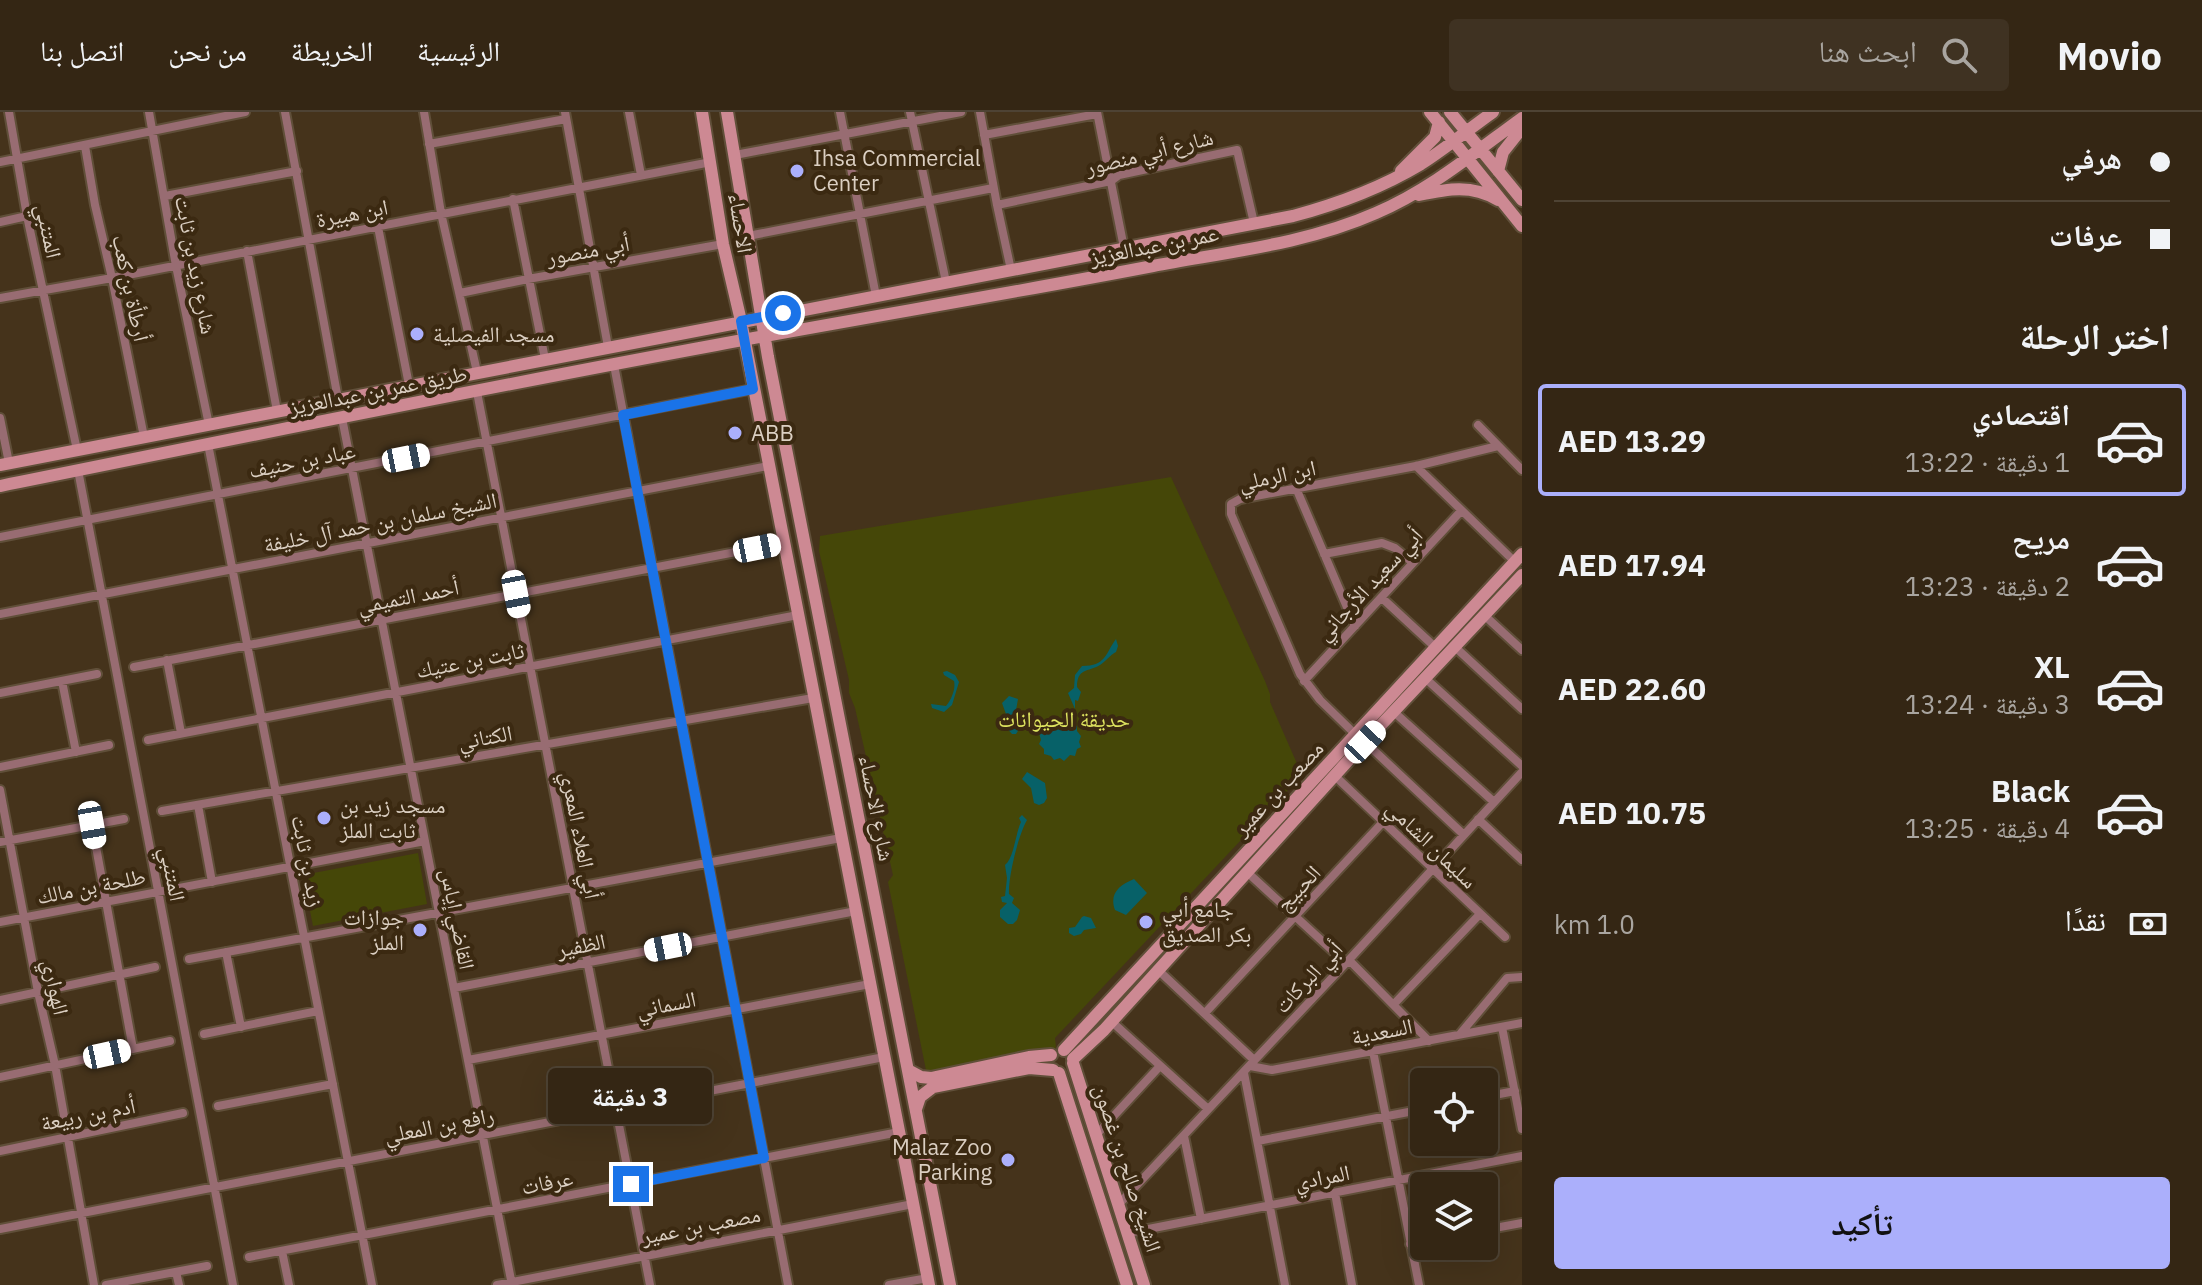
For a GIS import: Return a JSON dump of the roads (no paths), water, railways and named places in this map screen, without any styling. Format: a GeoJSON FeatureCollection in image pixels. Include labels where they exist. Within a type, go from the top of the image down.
{"type":"FeatureCollection","features":[{"type":"Feature","properties":{"kind":"main road","name":"الاحساء"},"geometry":{"type":"LineString","coordinates":[[702,112],[723,244],[744,341]]}},
{"type":"Feature","properties":{"kind":"main road","name":"الاحساء"},"geometry":{"type":"LineString","coordinates":[[727,112],[765,338]]}},
{"type":"Feature","properties":{"kind":"main road"},"geometry":{"type":"LineString","coordinates":[[1450,112],[1522,200]]}},
{"type":"Feature","properties":{"kind":"main road","name":"عمر بن عبدالعزيز"},"geometry":{"type":"LineString","coordinates":[[761,317],[1254,223],[1327,206],[1394,179],[1425,161],[1493,112]]}},
{"type":"Feature","properties":{"kind":"main road"},"geometry":{"type":"LineString","coordinates":[[1434,117],[1522,226]]}},
{"type":"Feature","properties":{"kind":"main road"},"geometry":{"type":"LineString","coordinates":[[1394,179],[1435,137],[1434,117]]}},
{"type":"Feature","properties":{"kind":"main road","name":"عمر بن عبدالعزيز"},"geometry":{"type":"LineString","coordinates":[[765,338],[1303,237],[1357,221],[1408,198],[1441,178],[1522,118]]}},
{"type":"Feature","properties":{"kind":"main road"},"geometry":{"type":"LineString","coordinates":[[1498,171],[1503,152],[1522,128]]}},
{"type":"Feature","properties":{"kind":"main road"},"geometry":{"type":"LineString","coordinates":[[1408,198],[1445,190],[1468,189],[1491,196],[1506,206]]}},
{"type":"Feature","properties":{"kind":"main road"},"geometry":{"type":"LineString","coordinates":[[736,304],[747,314],[757,309],[759,302]]}},
{"type":"Feature","properties":{"kind":"main road"},"geometry":{"type":"LineString","coordinates":[[782,335],[771,332],[769,324],[773,317],[783,313]]}},
{"type":"Feature","properties":{"kind":"main road","name":"طريق عمر بن عبدالعزيز"},"geometry":{"type":"LineString","coordinates":[[4,464],[761,317]]}},
{"type":"Feature","properties":{"kind":"main road"},"geometry":{"type":"LineString","coordinates":[[717,345],[733,334],[731,327],[720,325]]}},
{"type":"Feature","properties":{"kind":"main road","name":"طريق عمر بن عبدالعزيز"},"geometry":{"type":"LineString","coordinates":[[0,486],[765,338]]}},
{"type":"Feature","properties":{"kind":"main road","name":"شارع الاحساء"},"geometry":{"type":"LineString","coordinates":[[765,338],[950,1285]]}},
{"type":"Feature","properties":{"kind":"main road","name":"شارع الاحساء"},"geometry":{"type":"LineString","coordinates":[[744,341],[928,1281]]}},
{"type":"Feature","properties":{"kind":"main road"},"geometry":{"type":"LineString","coordinates":[[748,359],[750,353],[760,350],[769,359]]}},
{"type":"Feature","properties":{"kind":"main road","name":"مصعب بن عمير"},"geometry":{"type":"LineString","coordinates":[[1070,1057],[1111,1021],[1335,776],[1360,738],[1394,712],[1435,647],[1518,558]]}},
{"type":"Feature","properties":{"kind":"main road","name":"مصعب بن عمير"},"geometry":{"type":"LineString","coordinates":[[1056,1071],[1066,1072],[1070,1057],[1420,674],[1455,647],[1484,615],[1519,584]]}},
{"type":"Feature","properties":{"kind":"main road","name":"مصعب بن عمير"},"geometry":{"type":"LineString","coordinates":[[932,1083],[1029,1057],[1051,1055],[1057,1050],[1070,1057]]}},
{"type":"Feature","properties":{"kind":"main road"},"geometry":{"type":"LineString","coordinates":[[1051,1055],[1050,1061],[1056,1071]]}},
{"type":"Feature","properties":{"kind":"main road","name":"الشيخ صالح بن غصون"},"geometry":{"type":"LineString","coordinates":[[1070,1057],[1144,1285]]}},
{"type":"Feature","properties":{"kind":"main road"},"geometry":{"type":"LineString","coordinates":[[908,1070],[932,1083],[1029,1068],[1056,1071]]}},
{"type":"Feature","properties":{"kind":"main road","name":"الشيخ صالح بن غصون"},"geometry":{"type":"LineString","coordinates":[[1056,1071],[1127,1285]]}},
{"type":"Feature","properties":{"kind":"main road"},"geometry":{"type":"LineString","coordinates":[[916,1112],[920,1097],[932,1083]]}},
{"type":"Feature","properties":{"kind":"main road"},"geometry":{"type":"LineString","coordinates":[[1112,1238],[1116,1241],[1123,1239],[1128,1231]]}},
{"type":"Feature","properties":{"kind":"main road"},"geometry":{"type":"LineString","coordinates":[[1117,1252],[1117,1247],[1122,1243],[1132,1248]]}},
{"type":"Feature","properties":{"kind":"street","name":"المتنبي"},"geometry":{"type":"LineString","coordinates":[[9,112],[27,216],[77,450]]}},
{"type":"Feature","properties":{"kind":"street","name":"شارع زيد بن ثابت"},"geometry":{"type":"LineString","coordinates":[[149,112],[176,266],[209,425]]}},
{"type":"Feature","properties":{"kind":"street"},"geometry":{"type":"LineString","coordinates":[[0,162],[245,112]]}},
{"type":"Feature","properties":{"kind":"street"},"geometry":{"type":"LineString","coordinates":[[285,112],[338,399]]}},
{"type":"Feature","properties":{"kind":"street"},"geometry":{"type":"LineString","coordinates":[[424,112],[441,213],[477,372]]}},
{"type":"Feature","properties":{"kind":"street"},"geometry":{"type":"LineString","coordinates":[[629,112],[641,175]]}},
{"type":"Feature","properties":{"kind":"street"},"geometry":{"type":"LineString","coordinates":[[840,112],[876,296]]}},
{"type":"Feature","properties":{"kind":"street"},"geometry":{"type":"LineString","coordinates":[[735,155],[845,135],[911,117],[961,112]]}},
{"type":"Feature","properties":{"kind":"street"},"geometry":{"type":"LineString","coordinates":[[980,112],[1011,270]]}},
{"type":"Feature","properties":{"kind":"street"},"geometry":{"type":"LineString","coordinates":[[984,135],[1097,113],[1124,248]]}},
{"type":"Feature","properties":{"kind":"street"},"geometry":{"type":"LineString","coordinates":[[429,144],[565,115],[608,347]]}},
{"type":"Feature","properties":{"kind":"street"},"geometry":{"type":"LineString","coordinates":[[911,117],[946,282]]}},
{"type":"Feature","properties":{"kind":"street","name":"أرطأة بن كعب"},"geometry":{"type":"LineString","coordinates":[[85,146],[144,437]]}},
{"type":"Feature","properties":{"kind":"street","name":"شارع أبي منصور"},"geometry":{"type":"LineString","coordinates":[[997,205],[1237,150],[1254,223]]}},
{"type":"Feature","properties":{"kind":"street","name":"ابن هبيرة"},"geometry":{"type":"LineString","coordinates":[[0,298],[711,162]]}},
{"type":"Feature","properties":{"kind":"street"},"geometry":{"type":"LineString","coordinates":[[165,196],[297,171]]}},
{"type":"Feature","properties":{"kind":"street"},"geometry":{"type":"LineString","coordinates":[[748,236],[993,188]]}},
{"type":"Feature","properties":{"kind":"street"},"geometry":{"type":"LineString","coordinates":[[513,199],[545,359]]}},
{"type":"Feature","properties":{"kind":"street"},"geometry":{"type":"LineString","coordinates":[[0,222],[27,216]]}},
{"type":"Feature","properties":{"kind":"street"},"geometry":{"type":"LineString","coordinates":[[378,227],[409,385]]}},
{"type":"Feature","properties":{"kind":"street","name":"أبي منصور"},"geometry":{"type":"LineString","coordinates":[[460,293],[723,244]]}},
{"type":"Feature","properties":{"kind":"street"},"geometry":{"type":"LineString","coordinates":[[247,251],[277,411]]}},
{"type":"Feature","properties":{"kind":"street"},"geometry":{"type":"LineString","coordinates":[[614,365],[788,1285]]}},
{"type":"Feature","properties":{"kind":"street","name":"عباد بن حنيف"},"geometry":{"type":"LineString","coordinates":[[0,537],[753,389]]}},
{"type":"Feature","properties":{"kind":"street","name":"أبي العلاء المعري"},"geometry":{"type":"LineString","coordinates":[[477,392],[650,1285]]}},
{"type":"Feature","properties":{"kind":"street"},"geometry":{"type":"LineString","coordinates":[[0,418],[4,464]]}},
{"type":"Feature","properties":{"kind":"street","name":"القاضي إياس"},"geometry":{"type":"LineString","coordinates":[[342,418],[512,1284]]}},
{"type":"Feature","properties":{"kind":"street"},"geometry":{"type":"LineString","coordinates":[[1478,425],[1522,470]]}},
{"type":"Feature","properties":{"kind":"street","name":"زيد بن ثابت"},"geometry":{"type":"LineString","coordinates":[[208,444],[372,1285]]}},
{"type":"Feature","properties":{"kind":"street","name":"ابن الرملي"},"geometry":{"type":"LineString","coordinates":[[1464,835],[1320,700],[1304,681],[1230,511],[1231,504],[1236,500],[1416,466],[1498,446]]}},
{"type":"Feature","properties":{"kind":"street","name":"الشيخ سلمان بن حمد آل خليفة"},"geometry":{"type":"LineString","coordinates":[[0,614],[768,466]]}},
{"type":"Feature","properties":{"kind":"street"},"geometry":{"type":"LineString","coordinates":[[1416,466],[1461,511],[1518,558]]}},
{"type":"Feature","properties":{"kind":"street","name":"المتنبي"},"geometry":{"type":"LineString","coordinates":[[78,470],[233,1285]]}},
{"type":"Feature","properties":{"kind":"street"},"geometry":{"type":"LineString","coordinates":[[1296,488],[1355,626]]}},
{"type":"Feature","properties":{"kind":"street","name":"أبي سعيد الأرجاني"},"geometry":{"type":"LineString","coordinates":[[1304,681],[1461,511]]}},
{"type":"Feature","properties":{"kind":"street","name":"أحمد التميمي"},"geometry":{"type":"LineString","coordinates":[[134,667],[783,543]]}},
{"type":"Feature","properties":{"kind":"street"},"geometry":{"type":"LineString","coordinates":[[1324,554],[1382,543],[1395,548],[1413,563]]}},
{"type":"Feature","properties":{"kind":"street"},"geometry":{"type":"LineString","coordinates":[[1382,598],[1435,647]]}},
{"type":"Feature","properties":{"kind":"street","name":"ثابت بن عتيك"},"geometry":{"type":"LineString","coordinates":[[148,740],[798,615]]}},
{"type":"Feature","properties":{"kind":"street"},"geometry":{"type":"LineString","coordinates":[[1484,615],[1522,650]]}},
{"type":"Feature","properties":{"kind":"street"},"geometry":{"type":"LineString","coordinates":[[1455,647],[1522,709]]}},
{"type":"Feature","properties":{"kind":"street"},"geometry":{"type":"LineString","coordinates":[[167,660],[181,733]]}},
{"type":"Feature","properties":{"kind":"street"},"geometry":{"type":"LineString","coordinates":[[0,693],[97,674]]}},
{"type":"Feature","properties":{"kind":"street"},"geometry":{"type":"LineString","coordinates":[[1420,674],[1522,769]]}},
{"type":"Feature","properties":{"kind":"street"},"geometry":{"type":"LineString","coordinates":[[62,681],[76,752]]}},
{"type":"Feature","properties":{"kind":"street","name":"الكتاني"},"geometry":{"type":"LineString","coordinates":[[162,811],[813,698]]}},
{"type":"Feature","properties":{"kind":"street"},"geometry":{"type":"LineString","coordinates":[[1394,712],[1494,802]]}},
{"type":"Feature","properties":{"kind":"street"},"geometry":{"type":"LineString","coordinates":[[0,767],[109,745]]}},
{"type":"Feature","properties":{"kind":"street","name":"أبي البركات"},"geometry":{"type":"LineString","coordinates":[[1119,1204],[1346,963],[1522,769]]}},
{"type":"Feature","properties":{"kind":"street","name":"سليمان الشامي"},"geometry":{"type":"LineString","coordinates":[[1335,776],[1505,937]]}},
{"type":"Feature","properties":{"kind":"street","name":"الهواري"},"geometry":{"type":"LineString","coordinates":[[0,790],[5,841],[55,1065],[94,1285]]}},
{"type":"Feature","properties":{"kind":"street"},"geometry":{"type":"LineString","coordinates":[[198,805],[212,882]]}},
{"type":"Feature","properties":{"kind":"street"},"geometry":{"type":"LineString","coordinates":[[5,841],[124,819]]}},
{"type":"Feature","properties":{"kind":"street"},"geometry":{"type":"LineString","coordinates":[[1478,819],[1522,860]]}},
{"type":"Feature","properties":{"kind":"street","name":"الحبيج"},"geometry":{"type":"LineString","coordinates":[[1205,1013],[1383,822]]}},
{"type":"Feature","properties":{"kind":"street"},"geometry":{"type":"LineString","coordinates":[[92,825],[133,1049]]}},
{"type":"Feature","properties":{"kind":"street"},"geometry":{"type":"LineString","coordinates":[[189,959],[841,838]]}},
{"type":"Feature","properties":{"kind":"street","name":"طلحة بن مالك"},"geometry":{"type":"LineString","coordinates":[[0,922],[425,841]]}},
{"type":"Feature","properties":{"kind":"street"},"geometry":{"type":"LineString","coordinates":[[1247,872],[1346,963],[1352,963],[1429,1041]]}},
{"type":"Feature","properties":{"kind":"street","name":"الظفير"},"geometry":{"type":"LineString","coordinates":[[454,988],[856,911]]}},
{"type":"Feature","properties":{"kind":"street"},"geometry":{"type":"LineString","coordinates":[[1394,1004],[1480,914]]}},
{"type":"Feature","properties":{"kind":"street"},"geometry":{"type":"LineString","coordinates":[[226,952],[241,1027]]}},
{"type":"Feature","properties":{"kind":"street"},"geometry":{"type":"LineString","coordinates":[[0,1000],[155,967]]}},
{"type":"Feature","properties":{"kind":"street"},"geometry":{"type":"LineString","coordinates":[[1157,969],[1205,1013],[1249,1066],[1258,1141],[1285,1285]]}},
{"type":"Feature","properties":{"kind":"street"},"geometry":{"type":"LineString","coordinates":[[1459,1035],[1507,978],[1522,977]]}},
{"type":"Feature","properties":{"kind":"street","name":"السماني"},"geometry":{"type":"LineString","coordinates":[[468,1060],[870,984]]}},
{"type":"Feature","properties":{"kind":"street"},"geometry":{"type":"LineString","coordinates":[[204,1034],[318,1011]]}},
{"type":"Feature","properties":{"kind":"street"},"geometry":{"type":"LineString","coordinates":[[1111,1021],[1208,1109]]}},
{"type":"Feature","properties":{"kind":"street","name":"السعدية"},"geometry":{"type":"LineString","coordinates":[[1249,1066],[1272,1070],[1522,1023]]}},
{"type":"Feature","properties":{"kind":"street"},"geometry":{"type":"LineString","coordinates":[[1502,1027],[1522,1129]]}},
{"type":"Feature","properties":{"kind":"street"},"geometry":{"type":"LineString","coordinates":[[0,1077],[170,1041]]}},
{"type":"Feature","properties":{"kind":"street"},"geometry":{"type":"LineString","coordinates":[[1373,1051],[1410,1244]]}},
{"type":"Feature","properties":{"kind":"street","name":"رافع بن المعلي"},"geometry":{"type":"LineString","coordinates":[[0,1229],[884,1057]]}},
{"type":"Feature","properties":{"kind":"street"},"geometry":{"type":"LineString","coordinates":[[1097,1134],[1160,1066]]}},
{"type":"Feature","properties":{"kind":"street"},"geometry":{"type":"LineString","coordinates":[[218,1106],[333,1084]]}},
{"type":"Feature","properties":{"kind":"street"},"geometry":{"type":"LineString","coordinates":[[1498,1094],[1515,1091]]}},
{"type":"Feature","properties":{"kind":"street"},"geometry":{"type":"LineString","coordinates":[[1258,1141],[1410,1112]]}},
{"type":"Feature","properties":{"kind":"street","name":"أدم بن ربيعة"},"geometry":{"type":"LineString","coordinates":[[0,1151],[183,1113]]}},
{"type":"Feature","properties":{"kind":"street","name":"عرفات"},"geometry":{"type":"LineString","coordinates":[[249,1257],[899,1132]]}},
{"type":"Feature","properties":{"kind":"street"},"geometry":{"type":"LineString","coordinates":[[1184,1136],[1201,1219]]}},
{"type":"Feature","properties":{"kind":"street","name":"المرادي"},"geometry":{"type":"LineString","coordinates":[[1128,1231],[1522,1156]]}},
{"type":"Feature","properties":{"kind":"street"},"geometry":{"type":"LineString","coordinates":[[1335,1193],[1352,1285]]}},
{"type":"Feature","properties":{"kind":"street","name":"مصعب بن عمير"},"geometry":{"type":"LineString","coordinates":[[497,1285],[913,1204]]}},
{"type":"Feature","properties":{"kind":"street"},"geometry":{"type":"LineString","coordinates":[[1498,1227],[1522,1223]]}},
{"type":"Feature","properties":{"kind":"street"},"geometry":{"type":"LineString","coordinates":[[282,1251],[289,1285]]}},
{"type":"Feature","properties":{"kind":"street"},"geometry":{"type":"LineString","coordinates":[[1414,1260],[1419,1285]]}},
{"type":"Feature","properties":{"kind":"street"},"geometry":{"type":"LineString","coordinates":[[106,1285],[207,1266]]}},
{"type":"Feature","properties":{"kind":"street"},"geometry":{"type":"LineString","coordinates":[[176,1272],[179,1285]]}},
{"type":"Feature","properties":{"kind":"street"},"geometry":{"type":"LineString","coordinates":[[889,1285],[928,1281]]}},
{"type":"Feature","properties":{"kind":"water"},"geometry":{"type":"Polygon","coordinates":[[[1116,639],[1116,652],[1079,677],[1077,687],[1081,692],[1078,701],[1075,700],[1075,709],[1068,693],[1074,688],[1075,675],[1082,666],[1100,661],[1116,639]]]}},
{"type":"Feature","properties":{"kind":"water"},"geometry":{"type":"Polygon","coordinates":[[[943,672],[955,675],[959,682],[952,705],[944,712],[932,708],[931,704],[946,706],[951,698],[954,681],[944,675],[943,672]]]}},
{"type":"Feature","properties":{"kind":"water"},"geometry":{"type":"Polygon","coordinates":[[[1009,696],[1018,699],[1016,734],[1012,734],[1003,724],[1006,714],[1002,703],[1009,696]]]}},
{"type":"Feature","properties":{"kind":"water"},"geometry":{"type":"Polygon","coordinates":[[[1056,718],[1061,721],[1068,719],[1072,726],[1077,726],[1081,736],[1081,747],[1075,756],[1070,755],[1064,761],[1044,754],[1039,744],[1039,733],[1045,728],[1045,723],[1051,723],[1056,718]]]}},
{"type":"Feature","properties":{"kind":"water"},"geometry":{"type":"Polygon","coordinates":[[[1027,772],[1045,783],[1047,798],[1044,803],[1034,803],[1031,788],[1022,779],[1027,772]]]}},
{"type":"Feature","properties":{"kind":"water"},"geometry":{"type":"Polygon","coordinates":[[[1022,815],[1027,820],[1017,846],[1009,887],[1009,894],[1014,898],[1012,903],[1020,910],[1017,920],[1008,924],[1000,917],[1000,910],[1007,903],[1002,902],[1001,897],[1005,896],[1005,865],[1012,852],[1022,815]]]}},
{"type":"Feature","properties":{"kind":"water"},"geometry":{"type":"Polygon","coordinates":[[[1134,879],[1147,893],[1126,915],[1115,910],[1113,899],[1120,887],[1134,879]]]}},
{"type":"Feature","properties":{"kind":"water"},"geometry":{"type":"Polygon","coordinates":[[[1084,916],[1091,918],[1096,928],[1074,936],[1069,933],[1069,928],[1075,927],[1084,916]]]}},
{"type":"Feature","properties":{"kind":"place","name":"Ihsa Commercial Center"},"geometry":{"type":"Point","coordinates":[797,171]}},
{"type":"Feature","properties":{"kind":"place","name":"مسجد الفيصلية"},"geometry":{"type":"Point","coordinates":[417,334]}},
{"type":"Feature","properties":{"kind":"place","name":"ABB"},"geometry":{"type":"Point","coordinates":[735,433]}},
{"type":"Feature","properties":{"kind":"place","name":"مسجد زيد بن ثابت الملز"},"geometry":{"type":"Point","coordinates":[324,818]}},
{"type":"Feature","properties":{"kind":"place","name":"جامع أبي بكر الصديق"},"geometry":{"type":"Point","coordinates":[1146,922]}},
{"type":"Feature","properties":{"kind":"place","name":"جوازات الملز"},"geometry":{"type":"Point","coordinates":[420,930]}},
{"type":"Feature","properties":{"kind":"place","name":"Malaz Zoo Parking"},"geometry":{"type":"Point","coordinates":[1008,1160]}},
{"type":"Feature","properties":{"kind":"park label","name":"حديقة الحيوانات"},"geometry":{"type":"Point","coordinates":[1064,719]}}]}
